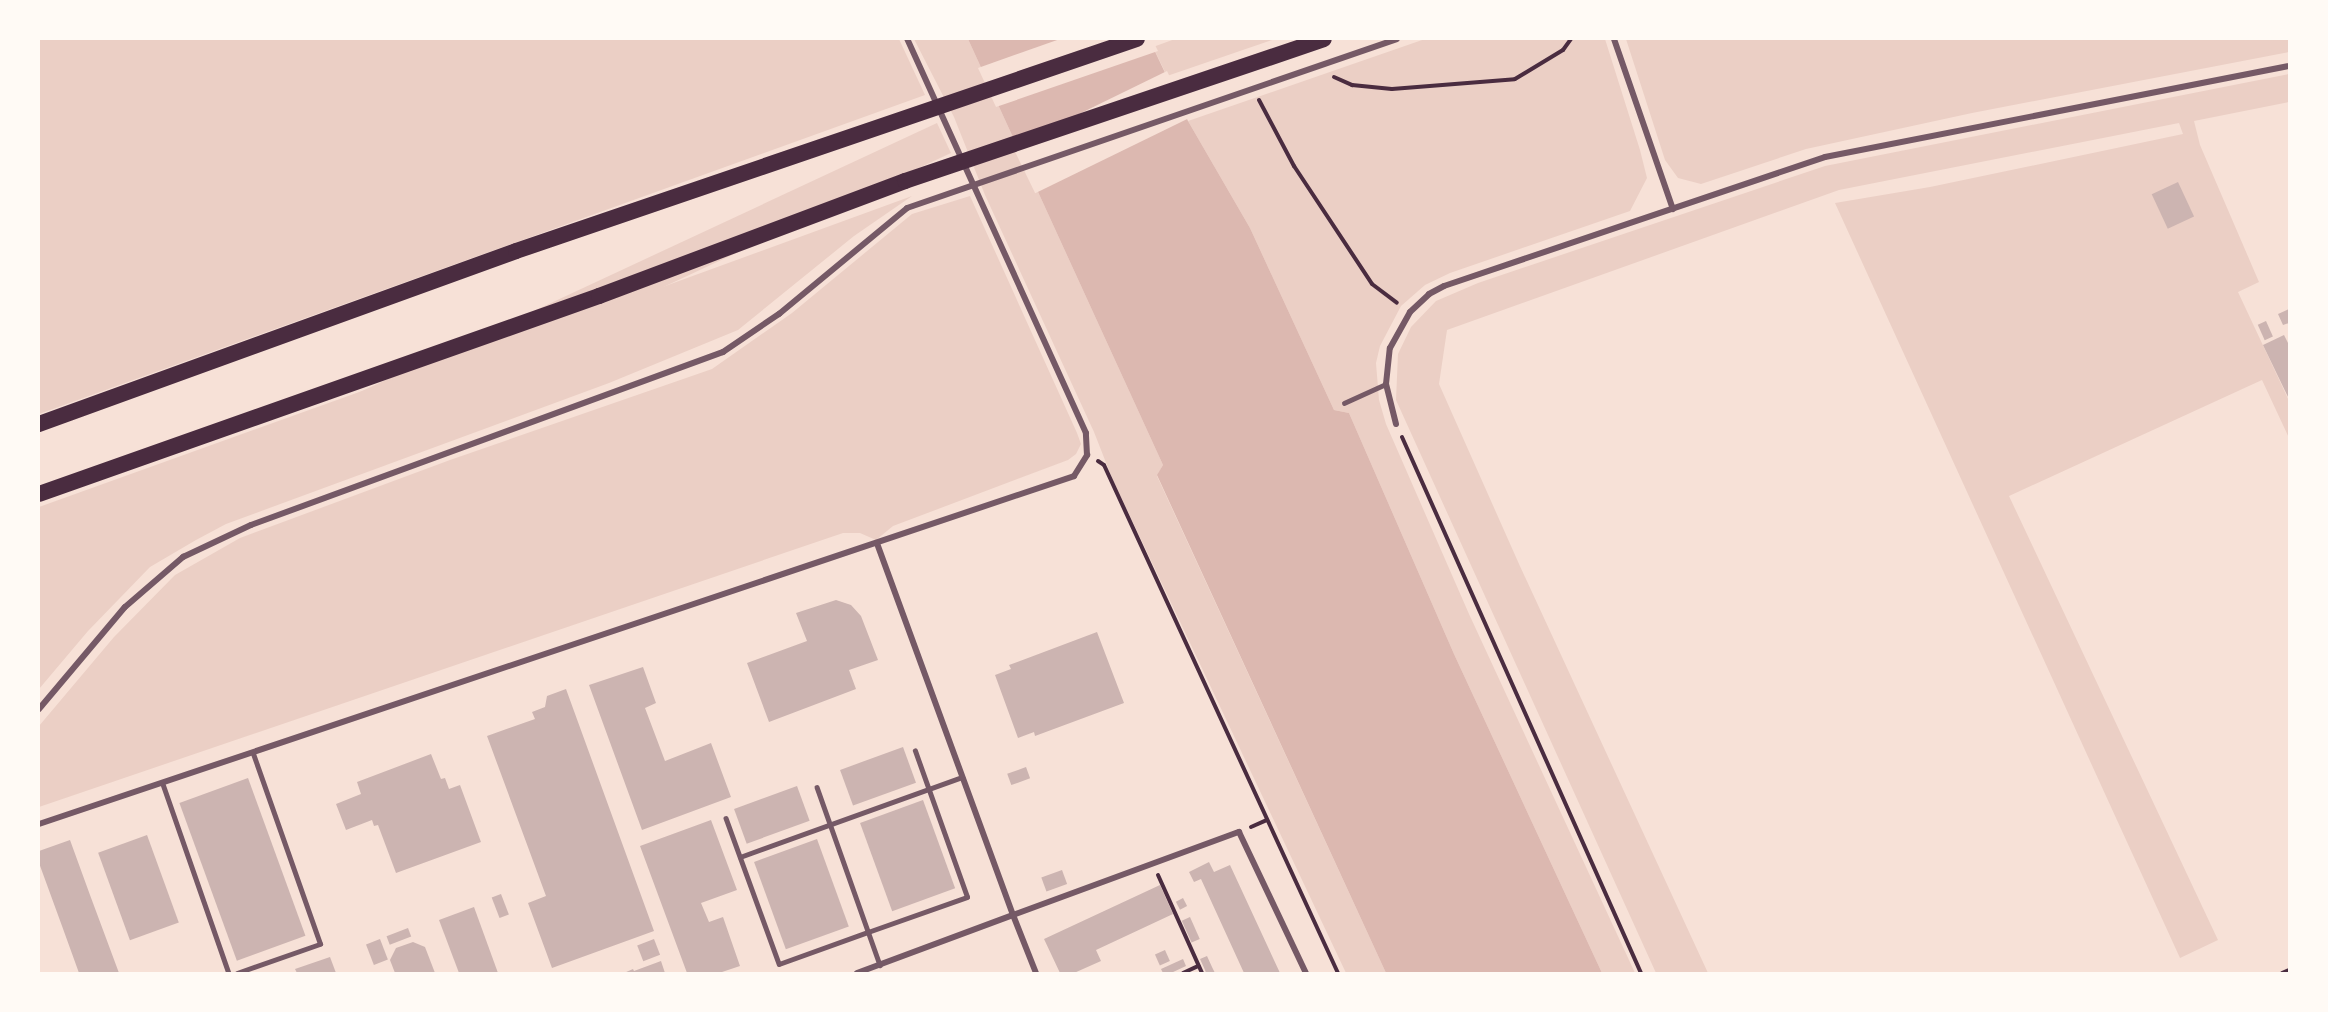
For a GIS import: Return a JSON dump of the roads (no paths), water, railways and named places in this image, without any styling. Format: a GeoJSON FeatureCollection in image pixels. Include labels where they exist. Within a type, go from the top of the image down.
{"type":"FeatureCollection","features":[{"type":"Feature","properties":{"kind":"highway"},"geometry":{"type":"LineString","coordinates":[[39,424],[516,251],[1137,39]]}},
{"type":"Feature","properties":{"kind":"highway"},"geometry":{"type":"LineString","coordinates":[[39,494],[599,296],[906,181],[1324,39]]}},
{"type":"Feature","properties":{"kind":"street"},"geometry":{"type":"LineString","coordinates":[[39,824],[253,754],[1074,476],[1087,455],[1086,433],[907,39]]}},
{"type":"Feature","properties":{"kind":"street"},"geometry":{"type":"LineString","coordinates":[[39,709],[125,607],[183,557],[251,525],[723,352],[779,314],[908,208],[1397,39]]}},
{"type":"Feature","properties":{"kind":"street"},"geometry":{"type":"LineString","coordinates":[[1614,39],[1673,209]]}},
{"type":"Feature","properties":{"kind":"street"},"geometry":{"type":"LineString","coordinates":[[1396,424],[1386,384],[1386,368],[1394,338],[1410,312],[1429,294],[1460,280],[1814,161],[1851,151],[2289,66]]}},
{"type":"Feature","properties":{"kind":"street"},"geometry":{"type":"LineString","coordinates":[[877,543],[1036,973]]}},
{"type":"Feature","properties":{"kind":"street"},"geometry":{"type":"LineString","coordinates":[[857,973],[1239,832],[1306,973]]}},
{"type":"Feature","properties":{"kind":"lane"},"geometry":{"type":"LineString","coordinates":[[1344,403],[1386,384]]}},
{"type":"Feature","properties":{"kind":"lane"},"geometry":{"type":"LineString","coordinates":[[726,819],[778,964],[967,897],[915,751]]}},
{"type":"Feature","properties":{"kind":"lane"},"geometry":{"type":"LineString","coordinates":[[237,973],[320,944],[253,754]]}},
{"type":"Feature","properties":{"kind":"lane"},"geometry":{"type":"LineString","coordinates":[[740,857],[962,777]]}},
{"type":"Feature","properties":{"kind":"lane"},"geometry":{"type":"LineString","coordinates":[[163,784],[229,973]]}},
{"type":"Feature","properties":{"kind":"lane"},"geometry":{"type":"LineString","coordinates":[[817,787],[880,964]]}}]}
